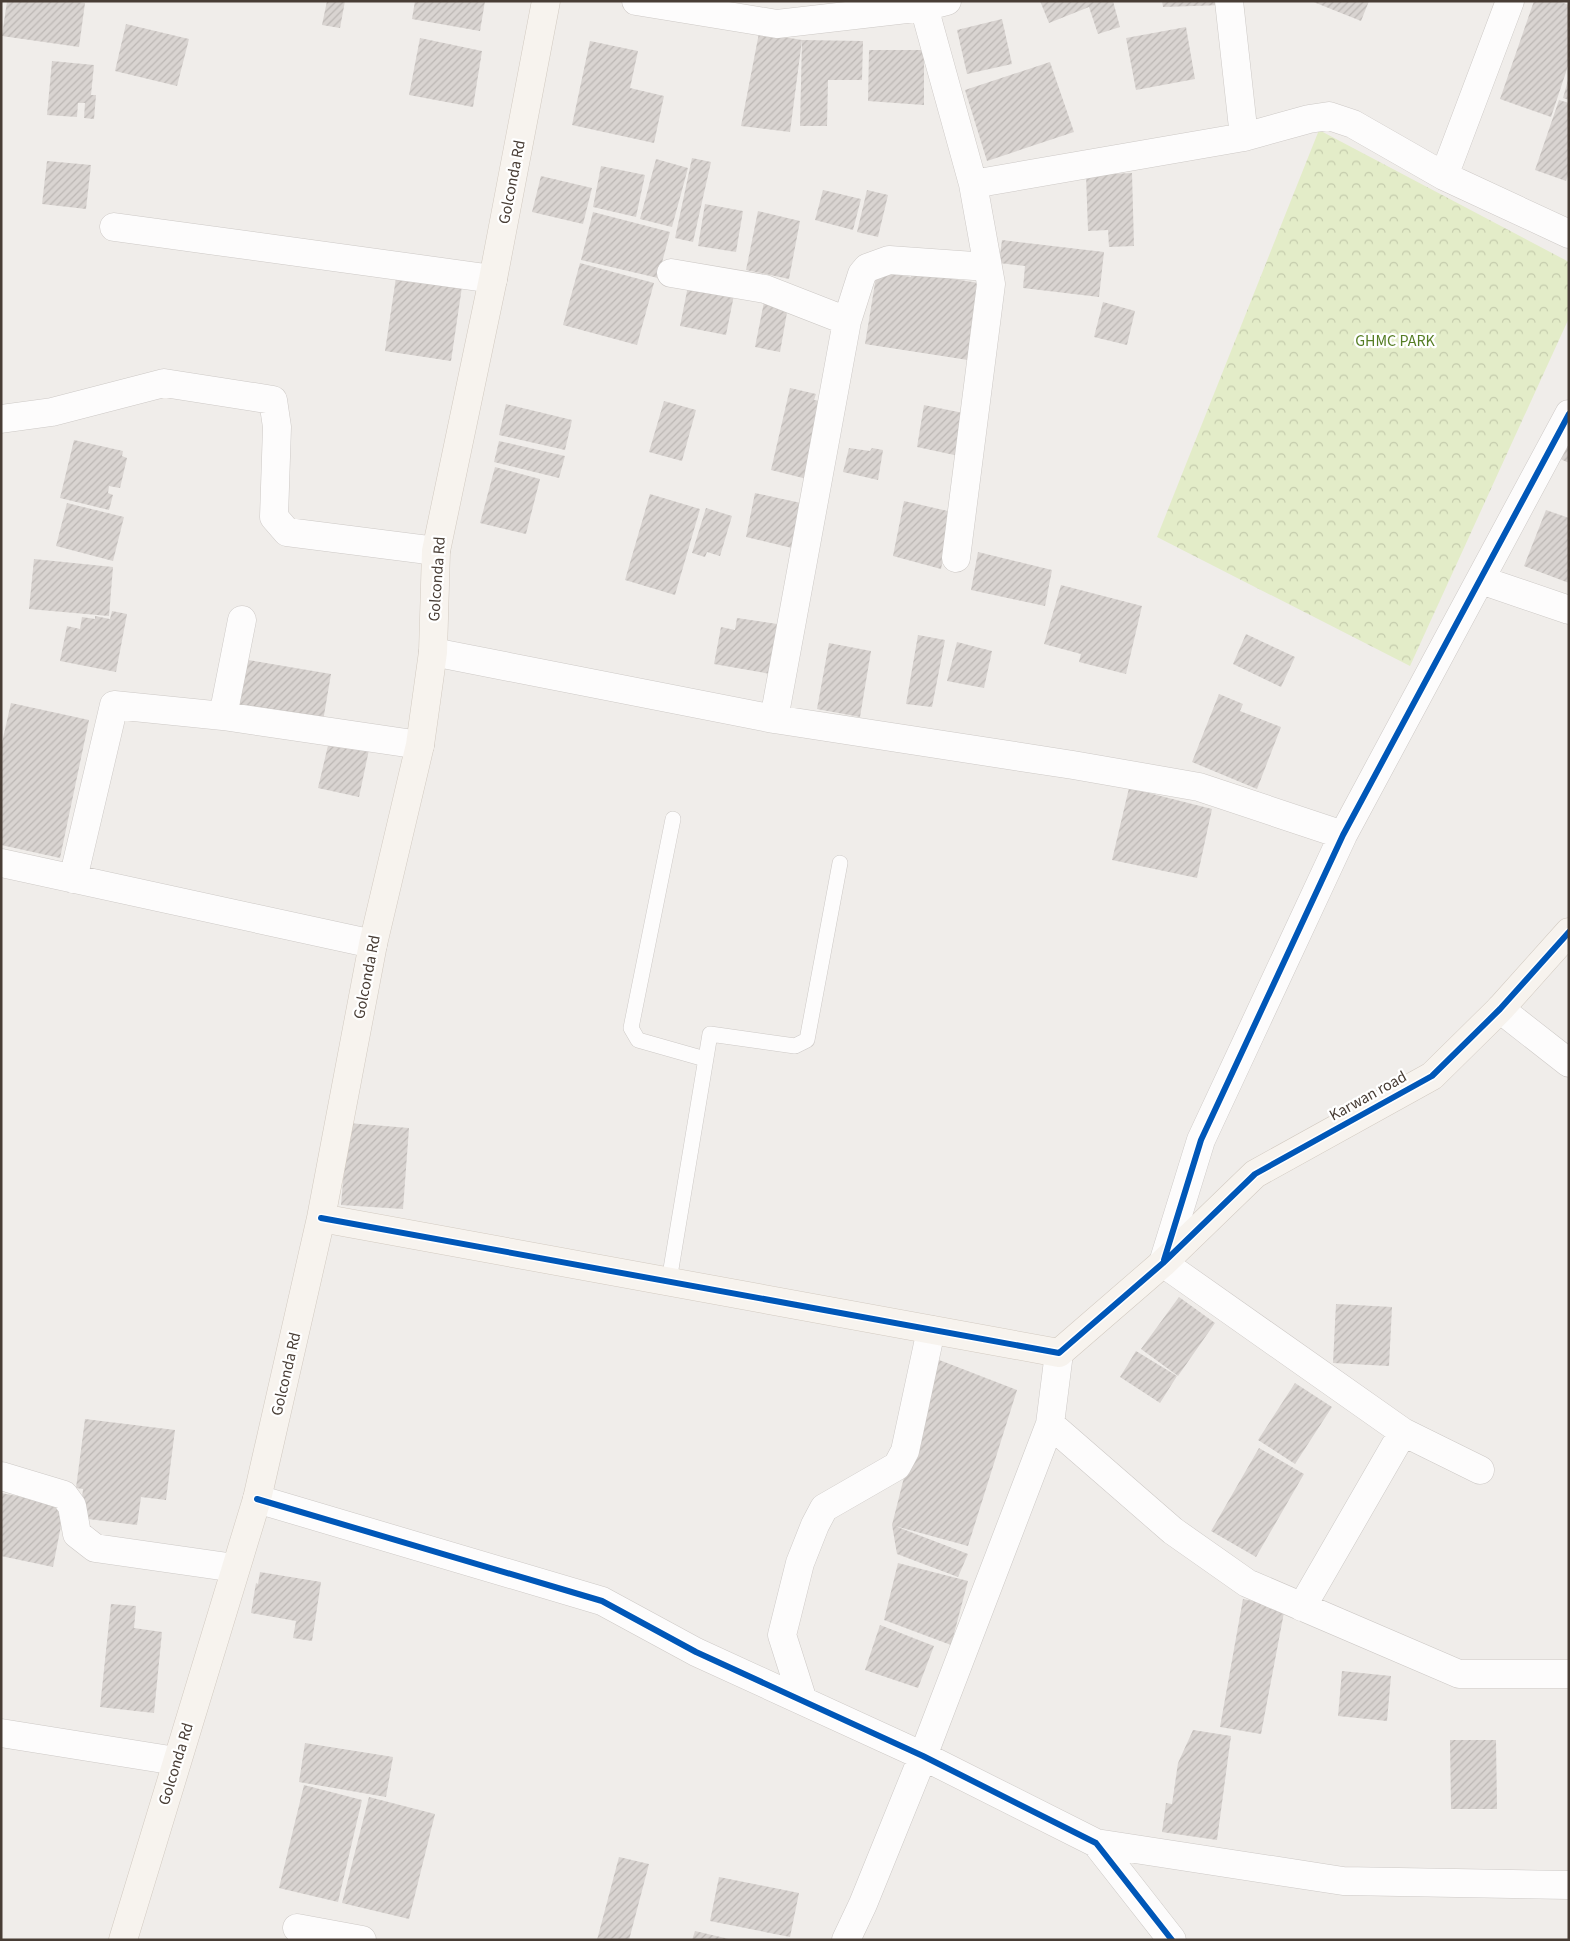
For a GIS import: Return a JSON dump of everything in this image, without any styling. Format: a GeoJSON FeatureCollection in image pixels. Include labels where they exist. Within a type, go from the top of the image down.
{"type":"FeatureCollection","features":[{"type":"Feature","properties":{"kind":"main road","name":"Golconda Rd"},"geometry":{"type":"LineString","coordinates":[[123,1940],[257,1499],[322,1218],[373,944],[420,745],[433,652],[436,551],[493,279],[546,1]]}},
{"type":"Feature","properties":{"kind":"main road","name":"Karwan road"},"geometry":{"type":"LineString","coordinates":[[1059,1353],[1163,1263],[1255,1174],[1432,1076],[1500,1009],[1569,932]]}},
{"type":"Feature","properties":{"kind":"main road"},"geometry":{"type":"LineString","coordinates":[[322,1218],[1059,1353]]}},
{"type":"Feature","properties":{"kind":"street"},"geometry":{"type":"LineString","coordinates":[[636,1],[782,13],[935,4],[973,184],[991,284],[956,558]]}},
{"type":"Feature","properties":{"kind":"street"},"geometry":{"type":"LineString","coordinates":[[1229,1],[1244,137]]}},
{"type":"Feature","properties":{"kind":"street"},"geometry":{"type":"LineString","coordinates":[[1444,176],[1510,1]]}},
{"type":"Feature","properties":{"kind":"street"},"geometry":{"type":"LineString","coordinates":[[973,184],[1244,137],[1309,118],[1329,116],[1353,124],[1444,176],[1569,234]]}},
{"type":"Feature","properties":{"kind":"street"},"geometry":{"type":"LineString","coordinates":[[114,227],[493,279]]}},
{"type":"Feature","properties":{"kind":"street"},"geometry":{"type":"LineString","coordinates":[[774,718],[847,321],[862,274],[867,268],[889,260],[988,267]]}},
{"type":"Feature","properties":{"kind":"street"},"geometry":{"type":"LineString","coordinates":[[671,273],[765,289],[847,321]]}},
{"type":"Feature","properties":{"kind":"street"},"geometry":{"type":"LineString","coordinates":[[1,419],[52,412],[164,383],[273,400],[277,428],[274,517],[287,532],[436,551]]}},
{"type":"Feature","properties":{"kind":"street"},"geometry":{"type":"LineString","coordinates":[[1480,1470],[1403,1432],[1163,1263],[1201,1140],[1343,836],[1569,414]]}},
{"type":"Feature","properties":{"kind":"street"},"geometry":{"type":"LineString","coordinates":[[1481,580],[1569,610]]}},
{"type":"Feature","properties":{"kind":"street"},"geometry":{"type":"LineString","coordinates":[[223,716],[242,620]]}},
{"type":"Feature","properties":{"kind":"street"},"geometry":{"type":"LineString","coordinates":[[433,652],[774,718],[1073,765],[1199,787],[1343,836]]}},
{"type":"Feature","properties":{"kind":"street"},"geometry":{"type":"LineString","coordinates":[[73,879],[114,705],[223,716],[420,745]]}},
{"type":"Feature","properties":{"kind":"street"},"geometry":{"type":"LineString","coordinates":[[1,863],[373,944]]}},
{"type":"Feature","properties":{"kind":"street"},"geometry":{"type":"LineString","coordinates":[[1500,1009],[1569,1063]]}},
{"type":"Feature","properties":{"kind":"street"},"geometry":{"type":"LineString","coordinates":[[803,1701],[782,1635],[800,1563],[824,1508],[897,1466],[905,1451],[931,1330]]}},
{"type":"Feature","properties":{"kind":"street"},"geometry":{"type":"LineString","coordinates":[[846,1940],[863,1904],[923,1756],[1050,1424],[1059,1353]]}},
{"type":"Feature","properties":{"kind":"street"},"geometry":{"type":"LineString","coordinates":[[1050,1424],[1172,1531],[1248,1583],[1460,1674],[1569,1674]]}},
{"type":"Feature","properties":{"kind":"street"},"geometry":{"type":"LineString","coordinates":[[1302,1607],[1403,1432]]}},
{"type":"Feature","properties":{"kind":"street"},"geometry":{"type":"LineString","coordinates":[[1,1476],[64,1495],[72,1506],[77,1534],[95,1548],[235,1568]]}},
{"type":"Feature","properties":{"kind":"street"},"geometry":{"type":"LineString","coordinates":[[257,1499],[602,1601],[696,1652],[923,1756],[1096,1843],[1343,1881],[1569,1885]]}},
{"type":"Feature","properties":{"kind":"street"},"geometry":{"type":"LineString","coordinates":[[1,1733],[176,1761]]}},
{"type":"Feature","properties":{"kind":"street"},"geometry":{"type":"LineString","coordinates":[[1096,1843],[1172,1940]]}},
{"type":"Feature","properties":{"kind":"street"},"geometry":{"type":"LineString","coordinates":[[297,1928],[362,1940]]}},
{"type":"Feature","properties":{"kind":"lane"},"geometry":{"type":"LineString","coordinates":[[673,819],[631,1028],[638,1040],[705,1059]]}},
{"type":"Feature","properties":{"kind":"lane"},"geometry":{"type":"LineString","coordinates":[[669,1282],[710,1034],[795,1046],[807,1040],[840,863]]}},
{"type":"Feature","properties":{"kind":"green space","name":"GHMC PARK"},"geometry":{"type":"Polygon","coordinates":[[[1319,130],[1569,262],[1569,318],[1410,666],[1157,537],[1319,130]]]}},
{"type":"Feature","properties":{"kind":"building"},"geometry":{"type":"Polygon","coordinates":[[[7,1],[70,1],[85,3],[79,47],[2,36],[7,1]]]}},
{"type":"Feature","properties":{"kind":"building"},"geometry":{"type":"Polygon","coordinates":[[[327,1],[345,1],[340,28],[322,25],[327,1]]]}},
{"type":"Feature","properties":{"kind":"building"},"geometry":{"type":"Polygon","coordinates":[[[415,1],[485,1],[480,31],[412,19],[415,1]]]}},
{"type":"Feature","properties":{"kind":"building"},"geometry":{"type":"Polygon","coordinates":[[[1040,1],[1113,1],[1120,27],[1098,34],[1089,7],[1049,23],[1040,1]]]}},
{"type":"Feature","properties":{"kind":"building"},"geometry":{"type":"Polygon","coordinates":[[[1162,1],[1224,1],[1224,5],[1163,7],[1162,1]]]}},
{"type":"Feature","properties":{"kind":"building"},"geometry":{"type":"Polygon","coordinates":[[[1311,1],[1369,1],[1361,21],[1311,1]]]}},
{"type":"Feature","properties":{"kind":"building"},"geometry":{"type":"Polygon","coordinates":[[[1534,1],[1558,1],[1569,5],[1569,63],[1551,117],[1500,99],[1534,1]]]}},
{"type":"Feature","properties":{"kind":"building"},"geometry":{"type":"Polygon","coordinates":[[[1002,19],[1012,64],[967,74],[957,30],[1002,19]]]}},
{"type":"Feature","properties":{"kind":"building"},"geometry":{"type":"Polygon","coordinates":[[[126,24],[189,39],[177,86],[115,71],[126,24]]]}},
{"type":"Feature","properties":{"kind":"building"},"geometry":{"type":"Polygon","coordinates":[[[1186,27],[1195,79],[1136,90],[1126,38],[1186,27]]]}},
{"type":"Feature","properties":{"kind":"building"},"geometry":{"type":"Polygon","coordinates":[[[759,33],[802,40],[790,132],[741,126],[759,33]]]}},
{"type":"Feature","properties":{"kind":"building"},"geometry":{"type":"Polygon","coordinates":[[[420,38],[482,51],[473,107],[409,95],[420,38]]]}},
{"type":"Feature","properties":{"kind":"building"},"geometry":{"type":"Polygon","coordinates":[[[802,40],[863,41],[862,80],[828,80],[827,126],[800,126],[802,40]]]}},
{"type":"Feature","properties":{"kind":"building"},"geometry":{"type":"Polygon","coordinates":[[[590,41],[638,51],[630,88],[664,96],[654,143],[572,125],[590,41]]]}},
{"type":"Feature","properties":{"kind":"building"},"geometry":{"type":"Polygon","coordinates":[[[869,50],[924,50],[924,105],[868,101],[869,50]]]}},
{"type":"Feature","properties":{"kind":"building"},"geometry":{"type":"Polygon","coordinates":[[[52,61],[94,65],[91,95],[96,95],[94,119],[84,118],[85,103],[78,103],[77,117],[47,115],[52,61]]]}},
{"type":"Feature","properties":{"kind":"building"},"geometry":{"type":"Polygon","coordinates":[[[1050,62],[1074,132],[987,161],[965,90],[1050,62]]]}},
{"type":"Feature","properties":{"kind":"building"},"geometry":{"type":"Polygon","coordinates":[[[1569,80],[1569,100],[1563,98],[1569,80]]]}},
{"type":"Feature","properties":{"kind":"building"},"geometry":{"type":"Polygon","coordinates":[[[1559,100],[1569,103],[1569,172],[1566,181],[1535,170],[1559,100]]]}},
{"type":"Feature","properties":{"kind":"building"},"geometry":{"type":"Polygon","coordinates":[[[692,158],[711,162],[693,242],[675,238],[692,158]]]}},
{"type":"Feature","properties":{"kind":"building"},"geometry":{"type":"Polygon","coordinates":[[[656,159],[688,168],[672,227],[640,219],[656,159]]]}},
{"type":"Feature","properties":{"kind":"building"},"geometry":{"type":"Polygon","coordinates":[[[47,161],[91,165],[86,209],[42,204],[47,161]]]}},
{"type":"Feature","properties":{"kind":"building"},"geometry":{"type":"Polygon","coordinates":[[[601,166],[645,175],[636,217],[593,207],[601,166]]]}},
{"type":"Feature","properties":{"kind":"building"},"geometry":{"type":"Polygon","coordinates":[[[1132,173],[1134,246],[1109,247],[1108,230],[1088,231],[1086,175],[1132,173]]]}},
{"type":"Feature","properties":{"kind":"building"},"geometry":{"type":"Polygon","coordinates":[[[541,176],[592,188],[583,224],[532,212],[541,176]]]}},
{"type":"Feature","properties":{"kind":"building"},"geometry":{"type":"Polygon","coordinates":[[[823,190],[861,199],[853,230],[815,220],[823,190]]]}},
{"type":"Feature","properties":{"kind":"building"},"geometry":{"type":"Polygon","coordinates":[[[867,190],[888,195],[878,237],[857,232],[867,190]]]}},
{"type":"Feature","properties":{"kind":"building"},"geometry":{"type":"Polygon","coordinates":[[[705,204],[743,211],[736,252],[698,246],[705,204]]]}},
{"type":"Feature","properties":{"kind":"building"},"geometry":{"type":"Polygon","coordinates":[[[758,211],[800,221],[789,279],[746,270],[758,211]]]}},
{"type":"Feature","properties":{"kind":"building"},"geometry":{"type":"Polygon","coordinates":[[[593,212],[670,232],[658,278],[581,260],[593,212]]]}},
{"type":"Feature","properties":{"kind":"building"},"geometry":{"type":"Polygon","coordinates":[[[1002,240],[1104,252],[1099,297],[1023,288],[1025,266],[999,263],[1002,240]]]}},
{"type":"Feature","properties":{"kind":"building"},"geometry":{"type":"Polygon","coordinates":[[[580,263],[654,283],[637,345],[563,325],[580,263]]]}},
{"type":"Feature","properties":{"kind":"building"},"geometry":{"type":"Polygon","coordinates":[[[912,269],[935,276],[979,283],[968,360],[865,344],[877,271],[911,277],[912,269]]]}},
{"type":"Feature","properties":{"kind":"building"},"geometry":{"type":"Polygon","coordinates":[[[397,271],[463,280],[451,361],[385,351],[397,271]]]}},
{"type":"Feature","properties":{"kind":"building"},"geometry":{"type":"Polygon","coordinates":[[[688,286],[734,295],[726,335],[680,326],[688,286]]]}},
{"type":"Feature","properties":{"kind":"building"},"geometry":{"type":"Polygon","coordinates":[[[765,297],[789,301],[780,352],[755,347],[765,297]]]}},
{"type":"Feature","properties":{"kind":"building"},"geometry":{"type":"Polygon","coordinates":[[[1103,302],[1135,311],[1127,345],[1094,337],[1103,302]]]}},
{"type":"Feature","properties":{"kind":"building"},"geometry":{"type":"Polygon","coordinates":[[[790,388],[816,394],[814,400],[826,402],[811,480],[771,470],[790,388]]]}},
{"type":"Feature","properties":{"kind":"building"},"geometry":{"type":"Polygon","coordinates":[[[664,401],[696,410],[682,461],[649,452],[664,401]]]}},
{"type":"Feature","properties":{"kind":"building"},"geometry":{"type":"Polygon","coordinates":[[[506,404],[572,420],[565,450],[499,435],[506,404]]]}},
{"type":"Feature","properties":{"kind":"building"},"geometry":{"type":"Polygon","coordinates":[[[924,405],[968,414],[959,456],[917,447],[924,405]]]}},
{"type":"Feature","properties":{"kind":"building"},"geometry":{"type":"Polygon","coordinates":[[[1569,425],[1569,463],[1556,457],[1569,425]]]}},
{"type":"Feature","properties":{"kind":"building"},"geometry":{"type":"Polygon","coordinates":[[[74,440],[123,451],[122,456],[127,458],[120,488],[109,486],[108,493],[113,495],[109,510],[60,498],[74,440]]]}},
{"type":"Feature","properties":{"kind":"building"},"geometry":{"type":"Polygon","coordinates":[[[499,441],[565,456],[559,478],[494,462],[499,441]]]}},
{"type":"Feature","properties":{"kind":"building"},"geometry":{"type":"Polygon","coordinates":[[[849,448],[870,451],[872,448],[883,450],[878,480],[843,472],[849,448]]]}},
{"type":"Feature","properties":{"kind":"building"},"geometry":{"type":"Polygon","coordinates":[[[495,467],[540,479],[526,534],[480,523],[495,467]]]}},
{"type":"Feature","properties":{"kind":"building"},"geometry":{"type":"Polygon","coordinates":[[[755,493],[801,503],[792,548],[746,537],[755,493]]]}},
{"type":"Feature","properties":{"kind":"building"},"geometry":{"type":"Polygon","coordinates":[[[650,494],[700,509],[675,595],[625,580],[650,494]]]}},
{"type":"Feature","properties":{"kind":"building"},"geometry":{"type":"Polygon","coordinates":[[[904,501],[952,512],[941,569],[893,556],[904,501]]]}},
{"type":"Feature","properties":{"kind":"building"},"geometry":{"type":"Polygon","coordinates":[[[67,503],[124,517],[113,561],[56,546],[67,503]]]}},
{"type":"Feature","properties":{"kind":"building"},"geometry":{"type":"Polygon","coordinates":[[[706,508],[732,516],[720,556],[707,552],[705,557],[692,553],[706,508]]]}},
{"type":"Feature","properties":{"kind":"building"},"geometry":{"type":"Polygon","coordinates":[[[1546,510],[1569,518],[1569,583],[1524,566],[1546,510]]]}},
{"type":"Feature","properties":{"kind":"building"},"geometry":{"type":"Polygon","coordinates":[[[978,552],[1052,570],[1045,606],[971,590],[978,552]]]}},
{"type":"Feature","properties":{"kind":"building"},"geometry":{"type":"Polygon","coordinates":[[[34,559],[113,567],[109,616],[29,609],[34,559]]]}},
{"type":"Feature","properties":{"kind":"building"},"geometry":{"type":"Polygon","coordinates":[[[1061,585],[1142,606],[1126,674],[1079,662],[1081,654],[1044,644],[1061,585]]]}},
{"type":"Feature","properties":{"kind":"building"},"geometry":{"type":"Polygon","coordinates":[[[112,611],[127,614],[116,672],[60,661],[67,626],[80,629],[82,617],[95,619],[95,616],[110,619],[112,611]]]}},
{"type":"Feature","properties":{"kind":"building"},"geometry":{"type":"Polygon","coordinates":[[[737,618],[784,625],[776,675],[714,664],[721,627],[735,630],[737,618]]]}},
{"type":"Feature","properties":{"kind":"building"},"geometry":{"type":"Polygon","coordinates":[[[1246,634],[1295,657],[1281,687],[1233,664],[1246,634]]]}},
{"type":"Feature","properties":{"kind":"building"},"geometry":{"type":"Polygon","coordinates":[[[918,635],[945,640],[932,707],[906,704],[918,635]]]}},
{"type":"Feature","properties":{"kind":"building"},"geometry":{"type":"Polygon","coordinates":[[[957,642],[992,651],[984,688],[947,681],[957,642]]]}},
{"type":"Feature","properties":{"kind":"building"},"geometry":{"type":"Polygon","coordinates":[[[829,643],[871,651],[860,717],[817,709],[829,643]]]}},
{"type":"Feature","properties":{"kind":"building"},"geometry":{"type":"Polygon","coordinates":[[[242,659],[331,674],[322,727],[233,712],[242,659]]]}},
{"type":"Feature","properties":{"kind":"building"},"geometry":{"type":"Polygon","coordinates":[[[1219,694],[1243,704],[1240,711],[1281,727],[1257,789],[1192,762],[1219,694]]]}},
{"type":"Feature","properties":{"kind":"building"},"geometry":{"type":"Polygon","coordinates":[[[11,703],[89,720],[60,858],[1,845],[1,747],[11,703]]]}},
{"type":"Feature","properties":{"kind":"building"},"geometry":{"type":"Polygon","coordinates":[[[330,737],[370,745],[359,797],[318,788],[330,737]]]}},
{"type":"Feature","properties":{"kind":"building"},"geometry":{"type":"Polygon","coordinates":[[[1129,788],[1212,809],[1197,878],[1112,860],[1129,788]]]}},
{"type":"Feature","properties":{"kind":"building"},"geometry":{"type":"Polygon","coordinates":[[[348,1123],[409,1128],[403,1209],[341,1205],[348,1123]]]}},
{"type":"Feature","properties":{"kind":"building"},"geometry":{"type":"Polygon","coordinates":[[[1179,1297],[1215,1323],[1178,1376],[1141,1349],[1179,1297]]]}},
{"type":"Feature","properties":{"kind":"building"},"geometry":{"type":"Polygon","coordinates":[[[1336,1304],[1392,1307],[1389,1366],[1333,1363],[1336,1304]]]}},
{"type":"Feature","properties":{"kind":"building"},"geometry":{"type":"Polygon","coordinates":[[[1136,1351],[1177,1376],[1160,1403],[1120,1377],[1136,1351]]]}},
{"type":"Feature","properties":{"kind":"building"},"geometry":{"type":"Polygon","coordinates":[[[934,1358],[1017,1390],[968,1546],[895,1526],[968,1554],[958,1577],[897,1554],[892,1525],[934,1358]]]}},
{"type":"Feature","properties":{"kind":"building"},"geometry":{"type":"Polygon","coordinates":[[[1295,1383],[1332,1407],[1295,1464],[1258,1440],[1295,1383]]]}},
{"type":"Feature","properties":{"kind":"building"},"geometry":{"type":"Polygon","coordinates":[[[85,1419],[175,1430],[166,1500],[141,1497],[137,1525],[80,1518],[83,1489],[76,1488],[85,1419]]]}},
{"type":"Feature","properties":{"kind":"building"},"geometry":{"type":"Polygon","coordinates":[[[1259,1448],[1304,1474],[1256,1557],[1211,1531],[1259,1448]]]}},
{"type":"Feature","properties":{"kind":"building"},"geometry":{"type":"Polygon","coordinates":[[[1,1493],[65,1505],[53,1567],[1,1556],[1,1493]]]}},
{"type":"Feature","properties":{"kind":"building"},"geometry":{"type":"Polygon","coordinates":[[[898,1563],[968,1581],[951,1645],[884,1620],[898,1563]]]}},
{"type":"Feature","properties":{"kind":"building"},"geometry":{"type":"Polygon","coordinates":[[[260,1572],[321,1582],[312,1641],[293,1638],[296,1621],[251,1613],[256,1583],[258,1584],[260,1572]]]}},
{"type":"Feature","properties":{"kind":"building"},"geometry":{"type":"Polygon","coordinates":[[[1243,1599],[1285,1607],[1261,1734],[1220,1727],[1243,1599]]]}},
{"type":"Feature","properties":{"kind":"building"},"geometry":{"type":"Polygon","coordinates":[[[111,1604],[136,1606],[134,1628],[162,1632],[154,1713],[100,1707],[111,1604]]]}},
{"type":"Feature","properties":{"kind":"building"},"geometry":{"type":"Polygon","coordinates":[[[880,1625],[934,1646],[918,1688],[865,1670],[880,1625]]]}},
{"type":"Feature","properties":{"kind":"building"},"geometry":{"type":"Polygon","coordinates":[[[1342,1671],[1391,1676],[1387,1721],[1338,1716],[1342,1671]]]}},
{"type":"Feature","properties":{"kind":"building"},"geometry":{"type":"Polygon","coordinates":[[[1193,1730],[1231,1736],[1217,1840],[1162,1832],[1166,1803],[1172,1804],[1178,1763],[1193,1730]]]}},
{"type":"Feature","properties":{"kind":"building"},"geometry":{"type":"Polygon","coordinates":[[[1450,1740],[1496,1740],[1497,1809],[1451,1809],[1450,1740]]]}},
{"type":"Feature","properties":{"kind":"building"},"geometry":{"type":"Polygon","coordinates":[[[305,1743],[393,1757],[386,1797],[299,1782],[305,1743]]]}},
{"type":"Feature","properties":{"kind":"building"},"geometry":{"type":"Polygon","coordinates":[[[304,1785],[362,1800],[338,1902],[279,1888],[304,1785]]]}},
{"type":"Feature","properties":{"kind":"building"},"geometry":{"type":"Polygon","coordinates":[[[369,1797],[435,1814],[409,1919],[342,1903],[369,1797]]]}},
{"type":"Feature","properties":{"kind":"building"},"geometry":{"type":"Polygon","coordinates":[[[619,1857],[649,1864],[629,1940],[597,1940],[619,1857]]]}},
{"type":"Feature","properties":{"kind":"building"},"geometry":{"type":"Polygon","coordinates":[[[719,1877],[799,1893],[790,1937],[710,1921],[719,1877]]]}},
{"type":"Feature","properties":{"kind":"building"},"geometry":{"type":"Polygon","coordinates":[[[695,1931],[729,1939],[729,1940],[692,1940],[695,1931]]]}},
{"type":"Feature","properties":{"kind":"cycle path"},"geometry":{"type":"LineString","coordinates":[[1164,1260],[1201,1140],[1343,835],[1569,414]]}},
{"type":"Feature","properties":{"kind":"cycle path"},"geometry":{"type":"LineString","coordinates":[[321,1218],[1059,1353],[1163,1263],[1255,1174],[1432,1076],[1500,1009],[1569,932]]}},
{"type":"Feature","properties":{"kind":"cycle path"},"geometry":{"type":"LineString","coordinates":[[257,1499],[602,1601],[696,1652],[923,1756],[1096,1843],[1172,1940]]}}]}
